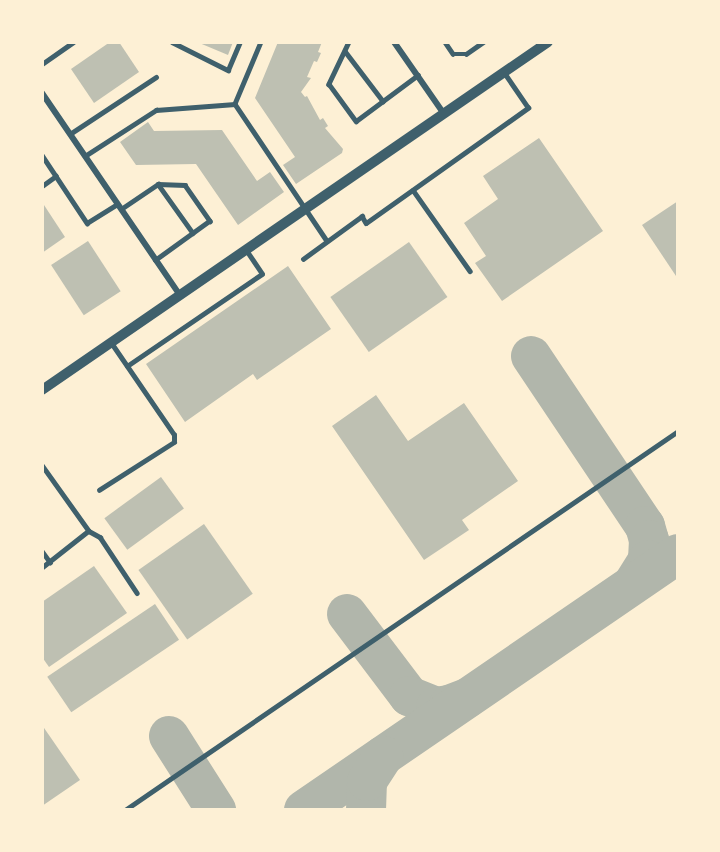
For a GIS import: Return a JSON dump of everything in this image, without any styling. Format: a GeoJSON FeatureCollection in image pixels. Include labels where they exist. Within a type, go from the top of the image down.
{"type":"FeatureCollection","features":[{"type":"Feature","properties":{"kind":"street"},"geometry":{"type":"LineString","coordinates":[[394,42],[444,114]]}},
{"type":"Feature","properties":{"kind":"street"},"geometry":{"type":"LineString","coordinates":[[42,390],[548,42]]}},
{"type":"Feature","properties":{"kind":"street"},"geometry":{"type":"LineString","coordinates":[[42,93],[180,296]]}},
{"type":"Feature","properties":{"kind":"lane"},"geometry":{"type":"LineString","coordinates":[[42,64],[73,42]]}},
{"type":"Feature","properties":{"kind":"lane"},"geometry":{"type":"LineString","coordinates":[[172,42],[228,70],[240,42]]}},
{"type":"Feature","properties":{"kind":"lane"},"geometry":{"type":"LineString","coordinates":[[236,104],[261,42]]}},
{"type":"Feature","properties":{"kind":"lane"},"geometry":{"type":"LineString","coordinates":[[349,42],[329,84],[356,121],[418,75]]}},
{"type":"Feature","properties":{"kind":"lane"},"geometry":{"type":"LineString","coordinates":[[445,42],[453,54],[466,54],[483,42]]}},
{"type":"Feature","properties":{"kind":"lane"},"geometry":{"type":"LineString","coordinates":[[345,51],[383,101]]}},
{"type":"Feature","properties":{"kind":"lane"},"geometry":{"type":"LineString","coordinates":[[303,259],[362,216],[366,224],[528,108],[504,73]]}},
{"type":"Feature","properties":{"kind":"lane"},"geometry":{"type":"LineString","coordinates":[[70,134],[156,77]]}},
{"type":"Feature","properties":{"kind":"lane"},"geometry":{"type":"LineString","coordinates":[[85,156],[156,110],[236,104]]}},
{"type":"Feature","properties":{"kind":"lane"},"geometry":{"type":"LineString","coordinates":[[236,104],[327,241]]}},
{"type":"Feature","properties":{"kind":"lane"},"geometry":{"type":"LineString","coordinates":[[42,155],[87,223],[158,184],[185,184],[210,221],[156,260]]}},
{"type":"Feature","properties":{"kind":"lane"},"geometry":{"type":"LineString","coordinates":[[42,168],[48,164]]}},
{"type":"Feature","properties":{"kind":"lane"},"geometry":{"type":"LineString","coordinates":[[42,186],[56,176]]}},
{"type":"Feature","properties":{"kind":"lane"},"geometry":{"type":"LineString","coordinates":[[158,184],[193,233]]}},
{"type":"Feature","properties":{"kind":"lane"},"geometry":{"type":"LineString","coordinates":[[413,190],[470,271]]}},
{"type":"Feature","properties":{"kind":"lane"},"geometry":{"type":"LineString","coordinates":[[127,366],[262,274],[246,250]]}},
{"type":"Feature","properties":{"kind":"lane"},"geometry":{"type":"LineString","coordinates":[[99,490],[174,442],[174,435],[111,343]]}},
{"type":"Feature","properties":{"kind":"lane"},"geometry":{"type":"LineString","coordinates":[[125,810],[678,431]]}},
{"type":"Feature","properties":{"kind":"lane"},"geometry":{"type":"LineString","coordinates":[[42,465],[89,531],[100,537],[137,593]]}},
{"type":"Feature","properties":{"kind":"lane"},"geometry":{"type":"LineString","coordinates":[[42,568],[89,531]]}},
{"type":"Feature","properties":{"kind":"lane"},"geometry":{"type":"LineString","coordinates":[[42,551],[50,562]]}},
{"type":"Feature","properties":{"kind":"building"},"geometry":{"type":"Polygon","coordinates":[[[110,42],[119,42],[139,72],[94,103],[71,69],[110,42]]]}},
{"type":"Feature","properties":{"kind":"building"},"geometry":{"type":"Polygon","coordinates":[[[197,42],[233,42],[228,55],[197,42]]]}},
{"type":"Feature","properties":{"kind":"building"},"geometry":{"type":"Polygon","coordinates":[[[278,42],[322,42],[318,52],[321,53],[317,62],[314,61],[307,77],[311,78],[301,92],[305,97],[307,96],[320,120],[323,118],[328,126],[325,128],[343,149],[342,153],[296,184],[283,165],[295,157],[255,98],[278,42]]]}},
{"type":"Feature","properties":{"kind":"building"},"geometry":{"type":"Polygon","coordinates":[[[148,122],[154,131],[222,130],[257,181],[270,172],[284,192],[238,225],[196,164],[136,165],[120,142],[148,122]]]}},
{"type":"Feature","properties":{"kind":"building"},"geometry":{"type":"Polygon","coordinates":[[[539,138],[603,231],[502,301],[475,263],[486,256],[464,223],[498,199],[483,176],[539,138]]]}},
{"type":"Feature","properties":{"kind":"building"},"geometry":{"type":"Polygon","coordinates":[[[678,201],[678,279],[642,225],[678,201]]]}},
{"type":"Feature","properties":{"kind":"building"},"geometry":{"type":"Polygon","coordinates":[[[42,202],[65,237],[42,253],[42,202]]]}},
{"type":"Feature","properties":{"kind":"building"},"geometry":{"type":"Polygon","coordinates":[[[88,241],[121,291],[84,315],[51,265],[88,241]]]}},
{"type":"Feature","properties":{"kind":"building"},"geometry":{"type":"Polygon","coordinates":[[[409,242],[447,297],[369,352],[330,297],[409,242]]]}},
{"type":"Feature","properties":{"kind":"building"},"geometry":{"type":"Polygon","coordinates":[[[288,266],[331,329],[257,380],[253,374],[185,422],[146,364],[288,266]]]}},
{"type":"Feature","properties":{"kind":"building"},"geometry":{"type":"Polygon","coordinates":[[[376,395],[408,441],[464,403],[518,481],[462,520],[469,530],[424,560],[332,426],[376,395]]]}},
{"type":"Feature","properties":{"kind":"building"},"geometry":{"type":"Polygon","coordinates":[[[161,477],[184,509],[127,550],[104,518],[161,477]]]}},
{"type":"Feature","properties":{"kind":"building"},"geometry":{"type":"Polygon","coordinates":[[[204,524],[253,594],[187,640],[138,570],[204,524]]]}},
{"type":"Feature","properties":{"kind":"building"},"geometry":{"type":"Polygon","coordinates":[[[94,566],[127,613],[49,667],[42,657],[42,602],[94,566]]]}},
{"type":"Feature","properties":{"kind":"building"},"geometry":{"type":"Polygon","coordinates":[[[155,604],[179,640],[71,712],[47,677],[155,604]]]}},
{"type":"Feature","properties":{"kind":"building"},"geometry":{"type":"Polygon","coordinates":[[[42,725],[80,780],[42,806],[42,725]]]}},
{"type":"Feature","properties":{"kind":"taxiway"},"geometry":{"type":"LineString","coordinates":[[531,356],[645,526],[649,540],[648,560],[633,584]]}},
{"type":"Feature","properties":{"kind":"taxiway"},"geometry":{"type":"LineString","coordinates":[[304,810],[678,554]]}},
{"type":"Feature","properties":{"kind":"taxiway"},"geometry":{"type":"LineString","coordinates":[[347,614],[409,696],[436,707],[467,698]]}},
{"type":"Feature","properties":{"kind":"taxiway"},"geometry":{"type":"LineString","coordinates":[[169,736],[216,810]]}},
{"type":"Feature","properties":{"kind":"taxiway"},"geometry":{"type":"LineString","coordinates":[[366,810],[367,781],[383,756]]}}]}
